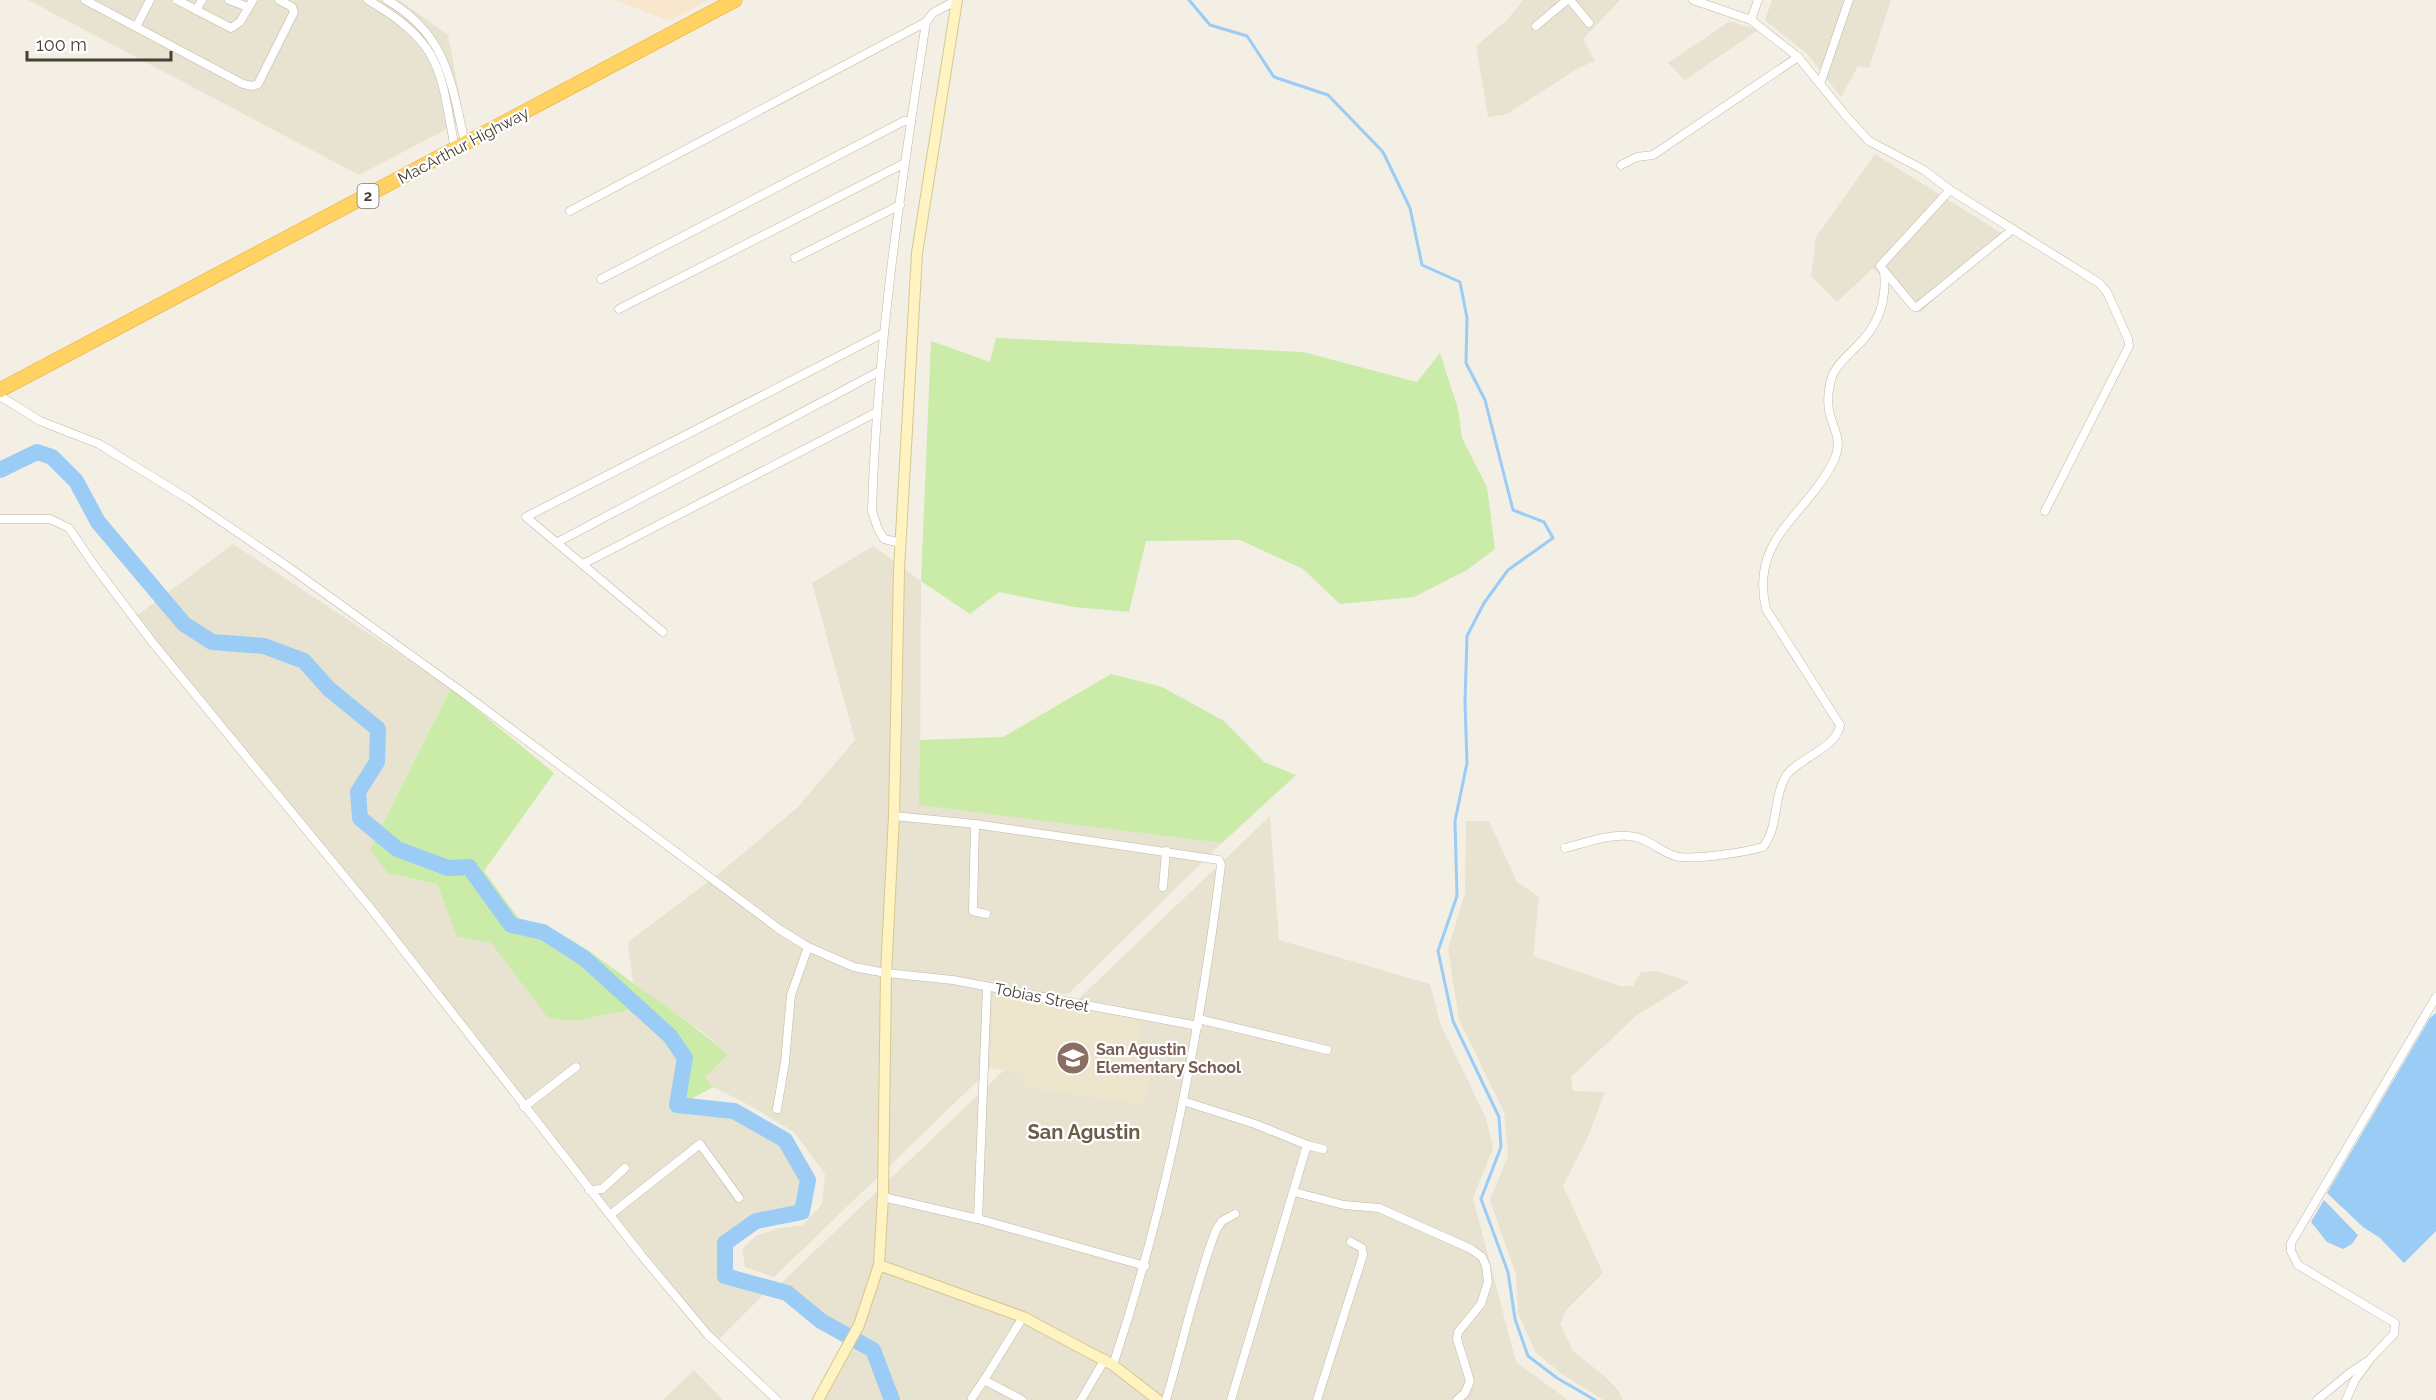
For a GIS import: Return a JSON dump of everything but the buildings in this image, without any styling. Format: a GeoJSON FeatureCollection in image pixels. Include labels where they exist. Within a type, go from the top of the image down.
{"type":"FeatureCollection","features":[{"type":"Feature","properties":{"kind":"highway","name":"MacArthur Highway"},"geometry":{"type":"LineString","coordinates":[[0,390],[735,0]]}},
{"type":"Feature","properties":{"kind":"street"},"geometry":{"type":"LineString","coordinates":[[85,0],[99,3],[136,27],[243,84],[253,86],[258,84],[294,12],[292,7],[279,0]]}},
{"type":"Feature","properties":{"kind":"street"},"geometry":{"type":"LineString","coordinates":[[136,27],[150,0]]}},
{"type":"Feature","properties":{"kind":"street"},"geometry":{"type":"LineString","coordinates":[[177,0],[231,28],[240,22],[250,3],[229,0]]}},
{"type":"Feature","properties":{"kind":"street"},"geometry":{"type":"LineString","coordinates":[[196,10],[202,0]]}},
{"type":"Feature","properties":{"kind":"street"},"geometry":{"type":"LineString","coordinates":[[368,0],[397,17],[418,36],[437,63],[447,83]]}},
{"type":"Feature","properties":{"kind":"street"},"geometry":{"type":"LineString","coordinates":[[387,0],[411,17],[435,42],[442,56],[460,146]]}},
{"type":"Feature","properties":{"kind":"street"},"geometry":{"type":"LineString","coordinates":[[901,543],[884,539],[872,511],[880,371],[911,121],[927,22],[933,13],[957,0]]}},
{"type":"Feature","properties":{"kind":"street"},"geometry":{"type":"LineString","coordinates":[[818,1400],[859,1325],[879,1265],[884,1197],[886,973],[894,816],[901,543],[917,253],[957,0]]}},
{"type":"Feature","properties":{"kind":"street"},"geometry":{"type":"LineString","coordinates":[[1536,26],[1569,0],[1589,23]]}},
{"type":"Feature","properties":{"kind":"street"},"geometry":{"type":"LineString","coordinates":[[1693,0],[1751,20],[1798,57],[1846,117],[1869,141],[1924,170],[1950,190],[2103,286],[2129,343],[2044,511]]}},
{"type":"Feature","properties":{"kind":"street"},"geometry":{"type":"LineString","coordinates":[[1751,20],[1758,0]]}},
{"type":"Feature","properties":{"kind":"street"},"geometry":{"type":"LineString","coordinates":[[1820,84],[1849,0]]}},
{"type":"Feature","properties":{"kind":"street"},"geometry":{"type":"LineString","coordinates":[[570,211],[927,22]]}},
{"type":"Feature","properties":{"kind":"street"},"geometry":{"type":"LineString","coordinates":[[1621,165],[1637,157],[1653,155],[1798,57]]}},
{"type":"Feature","properties":{"kind":"street"},"geometry":{"type":"LineString","coordinates":[[600,279],[904,121],[911,121]]}},
{"type":"Feature","properties":{"kind":"street"},"geometry":{"type":"LineString","coordinates":[[620,309],[906,163]]}},
{"type":"Feature","properties":{"kind":"street"},"geometry":{"type":"LineString","coordinates":[[1950,190],[1881,264],[1880,267],[1911,304],[1917,307],[2013,229]]}},
{"type":"Feature","properties":{"kind":"street"},"geometry":{"type":"LineString","coordinates":[[795,258],[900,204]]}},
{"type":"Feature","properties":{"kind":"street"},"geometry":{"type":"LineString","coordinates":[[1565,848],[1615,836],[1630,836],[1651,843],[1676,857],[1697,857],[1762,847],[1772,827],[1787,776],[1832,739],[1840,729],[1766,609],[1761,589],[1762,571],[1780,532],[1817,486],[1839,448],[1839,437],[1829,411],[1830,384],[1840,363],[1870,333],[1876,323],[1885,291],[1884,272]]}},
{"type":"Feature","properties":{"kind":"street"},"geometry":{"type":"LineString","coordinates":[[663,632],[526,517],[884,333]]}},
{"type":"Feature","properties":{"kind":"street"},"geometry":{"type":"LineString","coordinates":[[558,542],[880,371]]}},
{"type":"Feature","properties":{"kind":"street","name":"Tobias Street"},"geometry":{"type":"LineString","coordinates":[[0,396],[30,417],[99,444],[190,500],[284,564],[462,692],[779,928],[808,946],[854,967],[886,973],[927,976],[1198,1023],[1327,1050]]}},
{"type":"Feature","properties":{"kind":"street"},"geometry":{"type":"LineString","coordinates":[[583,564],[877,412]]}},
{"type":"Feature","properties":{"kind":"street"},"geometry":{"type":"LineString","coordinates":[[0,519],[50,519],[69,528],[94,566],[153,643],[372,910],[589,1190],[708,1335],[777,1400]]}},
{"type":"Feature","properties":{"kind":"street"},"geometry":{"type":"LineString","coordinates":[[894,816],[975,824],[1213,858],[1219,860],[1221,866],[1198,1023],[1183,1101],[1145,1266],[1109,1362],[1081,1400]]}},
{"type":"Feature","properties":{"kind":"street"},"geometry":{"type":"LineString","coordinates":[[975,824],[973,911],[986,914]]}},
{"type":"Feature","properties":{"kind":"street"},"geometry":{"type":"LineString","coordinates":[[1163,887],[1166,851]]}},
{"type":"Feature","properties":{"kind":"street"},"geometry":{"type":"LineString","coordinates":[[777,1109],[785,1062],[791,995],[808,946]]}},
{"type":"Feature","properties":{"kind":"street"},"geometry":{"type":"LineString","coordinates":[[978,1219],[987,987]]}},
{"type":"Feature","properties":{"kind":"street"},"geometry":{"type":"LineString","coordinates":[[2346,1400],[2355,1380],[2368,1362],[2389,1342],[2394,1334],[2395,1323],[2298,1265],[2290,1243],[2436,997]]}},
{"type":"Feature","properties":{"kind":"street"},"geometry":{"type":"LineString","coordinates":[[524,1107],[576,1067]]}},
{"type":"Feature","properties":{"kind":"street"},"geometry":{"type":"LineString","coordinates":[[1183,1101],[1323,1149]]}},
{"type":"Feature","properties":{"kind":"street"},"geometry":{"type":"LineString","coordinates":[[610,1215],[700,1144],[739,1198]]}},
{"type":"Feature","properties":{"kind":"street"},"geometry":{"type":"LineString","coordinates":[[1231,1400],[1307,1145]]}},
{"type":"Feature","properties":{"kind":"street"},"geometry":{"type":"LineString","coordinates":[[589,1190],[602,1189],[625,1168]]}},
{"type":"Feature","properties":{"kind":"street"},"geometry":{"type":"LineString","coordinates":[[1294,1192],[1344,1205],[1379,1208],[1471,1249],[1482,1257],[1488,1282],[1481,1304],[1458,1332],[1457,1339],[1470,1381],[1465,1393],[1457,1400]]}},
{"type":"Feature","properties":{"kind":"street"},"geometry":{"type":"LineString","coordinates":[[884,1197],[978,1219],[1145,1266]]}},
{"type":"Feature","properties":{"kind":"street"},"geometry":{"type":"LineString","coordinates":[[1166,1400],[1185,1337],[1193,1298],[1216,1230],[1222,1221],[1235,1214]]}},
{"type":"Feature","properties":{"kind":"street"},"geometry":{"type":"LineString","coordinates":[[1317,1400],[1363,1254],[1362,1248],[1351,1242]]}},
{"type":"Feature","properties":{"kind":"street"},"geometry":{"type":"LineString","coordinates":[[879,1265],[1023,1317],[1109,1362],[1158,1400]]}},
{"type":"Feature","properties":{"kind":"street"},"geometry":{"type":"LineString","coordinates":[[972,1398],[1023,1317]]}},
{"type":"Feature","properties":{"kind":"street"},"geometry":{"type":"LineString","coordinates":[[2317,1400],[2351,1371],[2368,1362]]}},
{"type":"Feature","properties":{"kind":"street"},"geometry":{"type":"LineString","coordinates":[[984,1380],[1022,1400]]}},
{"type":"Feature","properties":{"kind":"shaded area"},"geometry":{"type":"Polygon","coordinates":[[[28,0],[399,0],[448,35],[464,120],[359,175],[28,0]]]}},
{"type":"Feature","properties":{"kind":"shaded area"},"geometry":{"type":"Polygon","coordinates":[[[614,0],[709,0],[669,21],[614,0]]]}},
{"type":"Feature","properties":{"kind":"shaded area"},"geometry":{"type":"Polygon","coordinates":[[[1523,0],[1620,0],[1583,39],[1595,61],[1580,67],[1507,114],[1488,117],[1476,46],[1507,20],[1523,0]]]}},
{"type":"Feature","properties":{"kind":"shaded area"},"geometry":{"type":"Polygon","coordinates":[[[1772,0],[1891,0],[1869,68],[1858,66],[1841,97],[1808,55],[1765,20],[1772,0]]]}},
{"type":"Feature","properties":{"kind":"shaded area"},"geometry":{"type":"Polygon","coordinates":[[[1730,21],[1758,30],[1685,80],[1668,63],[1730,21]]]}},
{"type":"Feature","properties":{"kind":"shaded area"},"geometry":{"type":"Polygon","coordinates":[[[1875,154],[2001,233],[1920,313],[1873,268],[1837,302],[1811,276],[1816,237],[1875,154]]]}},
{"type":"Feature","properties":{"kind":"shaded area"},"geometry":{"type":"Polygon","coordinates":[[[233,544],[451,688],[370,849],[387,873],[437,884],[457,937],[491,943],[548,1017],[577,1021],[628,1010],[668,1038],[682,1058],[674,1108],[734,1115],[781,1143],[805,1181],[800,1209],[755,1220],[723,1243],[724,1278],[764,1294],[717,1341],[135,617],[233,544]]]}},
{"type":"Feature","properties":{"kind":"shaded area"},"geometry":{"type":"Polygon","coordinates":[[[873,546],[921,581],[920,805],[1222,843],[1068,994],[994,995],[991,1068],[774,1277],[745,1267],[742,1249],[756,1236],[775,1229],[803,1225],[822,1204],[825,1174],[794,1132],[713,1087],[705,1077],[728,1055],[704,1033],[633,983],[628,942],[717,875],[797,808],[855,740],[812,583],[873,546]]]}},
{"type":"Feature","properties":{"kind":"shaded area"},"geometry":{"type":"Polygon","coordinates":[[[1270,816],[1279,940],[1430,984],[1440,1023],[1486,1118],[1493,1148],[1473,1198],[1516,1362],[1568,1400],[897,1400],[876,1347],[823,1318],[789,1289],[777,1287],[1270,816]]]}},
{"type":"Feature","properties":{"kind":"shaded area"},"geometry":{"type":"Polygon","coordinates":[[[1466,821],[1489,821],[1517,882],[1539,897],[1533,956],[1620,986],[1633,986],[1641,972],[1657,971],[1690,982],[1636,1016],[1571,1077],[1573,1091],[1605,1092],[1587,1139],[1563,1186],[1603,1273],[1566,1310],[1560,1324],[1573,1351],[1602,1374],[1619,1391],[1623,1400],[1603,1400],[1562,1374],[1536,1353],[1518,1313],[1516,1275],[1490,1200],[1508,1156],[1504,1112],[1459,1020],[1448,949],[1465,893],[1466,821]]]}},
{"type":"Feature","properties":{"kind":"shaded area","name":"San Agustin Elementary School"},"geometry":{"type":"Polygon","coordinates":[[[994,995],[1140,1019],[1138,1044],[1156,1048],[1144,1105],[1025,1087],[1025,1074],[991,1068],[994,995]]]}},
{"type":"Feature","properties":{"kind":"shaded area"},"geometry":{"type":"Polygon","coordinates":[[[857,1343],[871,1351],[890,1400],[821,1400],[857,1343]]]}},
{"type":"Feature","properties":{"kind":"shaded area"},"geometry":{"type":"Polygon","coordinates":[[[694,1370],[723,1400],[663,1400],[694,1370]]]}},
{"type":"Feature","properties":{"kind":"green space"},"geometry":{"type":"Polygon","coordinates":[[[996,338],[1303,352],[1417,382],[1440,353],[1458,409],[1462,438],[1487,487],[1495,549],[1467,570],[1414,597],[1340,604],[1303,569],[1240,540],[1146,541],[1129,612],[1074,607],[999,592],[970,614],[921,581],[931,341],[990,362],[996,338]]]}},
{"type":"Feature","properties":{"kind":"green space"},"geometry":{"type":"Polygon","coordinates":[[[1111,674],[1162,687],[1224,721],[1264,762],[1296,775],[1222,843],[919,805],[920,740],[1003,737],[1111,674]]]}},
{"type":"Feature","properties":{"kind":"green space"},"geometry":{"type":"Polygon","coordinates":[[[451,688],[554,773],[484,871],[520,920],[553,931],[595,955],[683,1018],[728,1055],[705,1077],[713,1087],[674,1108],[682,1058],[668,1038],[628,1010],[576,1021],[548,1018],[491,943],[457,937],[437,884],[387,873],[370,849],[451,688]]]}},
{"type":"Feature","properties":{"kind":"water"},"geometry":{"type":"Polygon","coordinates":[[[2436,1013],[2436,1231],[2404,1263],[2380,1238],[2363,1227],[2327,1193],[2430,1018],[2436,1013]]]}},
{"type":"Feature","properties":{"kind":"water"},"geometry":{"type":"Polygon","coordinates":[[[2324,1200],[2358,1235],[2352,1244],[2343,1249],[2327,1242],[2311,1222],[2324,1200]]]}},
{"type":"Feature","properties":{"kind":"waterway"},"geometry":{"type":"LineString","coordinates":[[1189,0],[1210,25],[1247,36],[1274,77],[1328,95],[1383,152],[1410,208],[1422,265],[1460,282],[1467,318],[1466,363],[1485,400],[1513,510],[1544,522],[1553,538],[1508,570],[1484,603],[1467,636],[1465,702],[1467,763],[1455,821],[1457,896],[1438,951],[1453,1021],[1499,1117],[1501,1147],[1481,1199],[1508,1272],[1515,1319],[1528,1356],[1557,1378],[1595,1400]]}},
{"type":"Feature","properties":{"kind":"waterway"},"geometry":{"type":"LineString","coordinates":[[0,470],[37,452],[52,457],[76,481],[98,522],[184,624],[212,642],[264,646],[304,661],[329,689],[378,729],[377,762],[358,792],[360,818],[397,849],[448,868],[469,867],[511,925],[543,932],[584,958],[670,1036],[685,1058],[677,1105],[734,1111],[785,1140],[808,1180],[802,1212],[756,1221],[725,1243],[725,1276],[787,1293],[821,1321],[873,1350],[892,1400]]}},
{"type":"Feature","properties":{"kind":"place","name":"San Agustin Elementary School"},"geometry":{"type":"Point","coordinates":[1073,1058]}},
{"type":"Feature","properties":{"kind":"district","name":"San Agustin"},"geometry":{"type":"Point","coordinates":[1084,1132]}}]}
